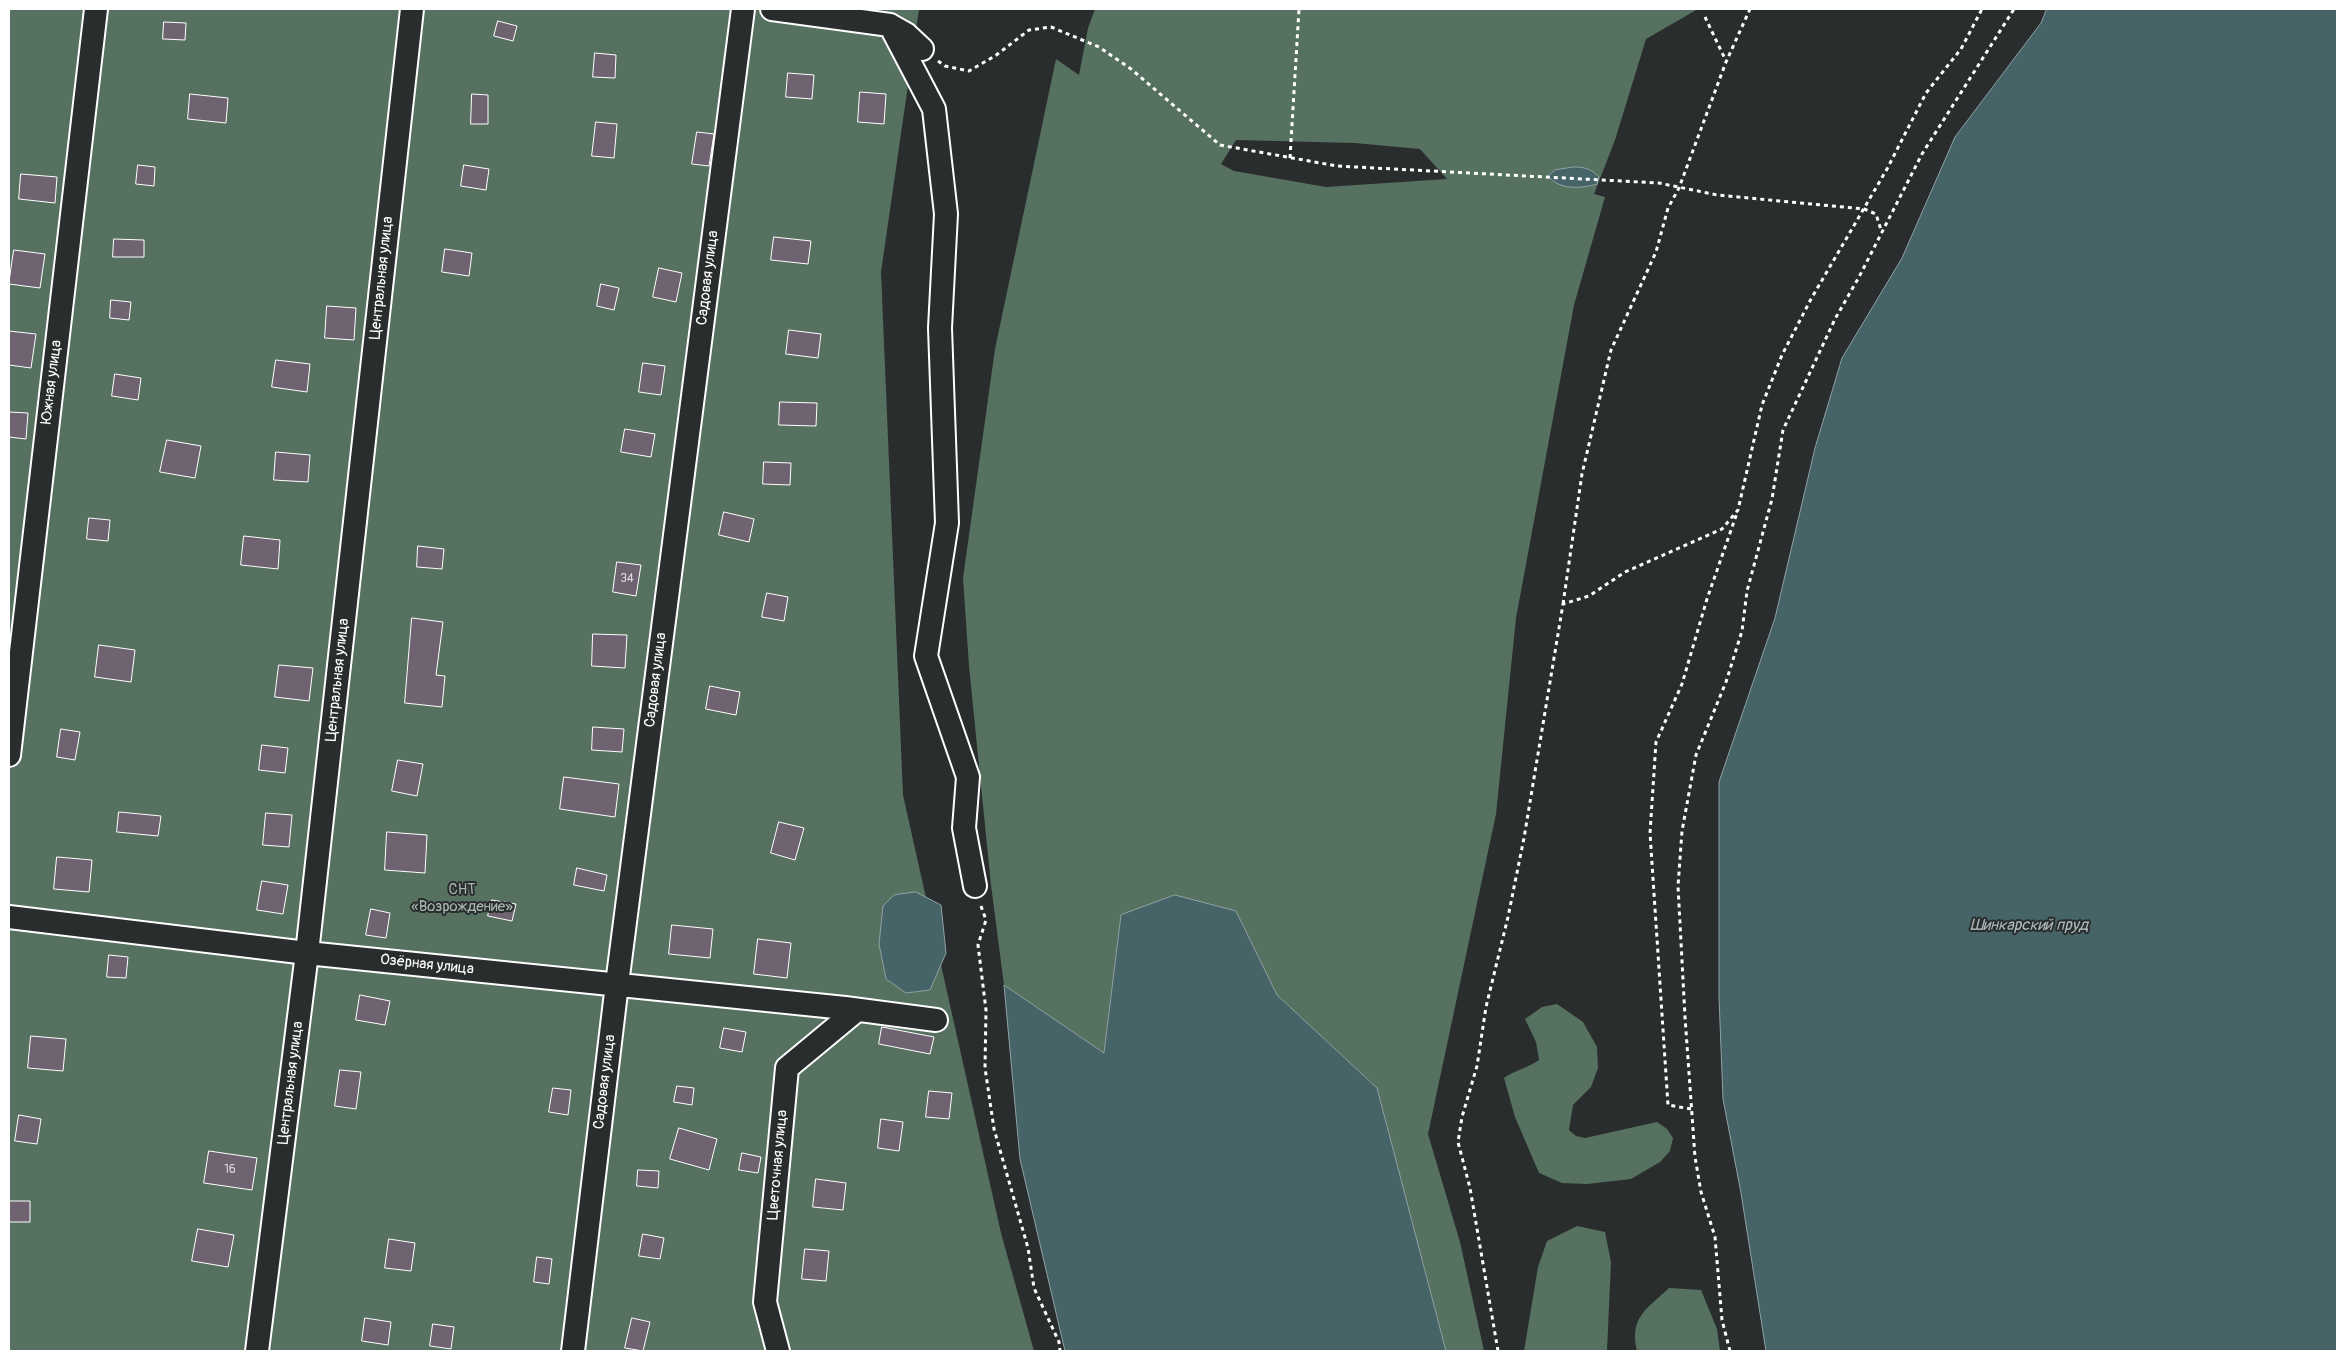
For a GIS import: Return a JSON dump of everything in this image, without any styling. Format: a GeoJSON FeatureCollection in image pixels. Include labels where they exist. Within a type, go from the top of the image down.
{"type":"FeatureCollection","features":[{"type":"Feature","properties":{"kind":"street","name":"Южная улица"},"geometry":{"type":"LineString","coordinates":[[9,755],[96,9]]}},
{"type":"Feature","properties":{"kind":"street","name":"Центральная улица"},"geometry":{"type":"LineString","coordinates":[[257,1351],[308,953],[412,9]]}},
{"type":"Feature","properties":{"kind":"street","name":"Садовая улица"},"geometry":{"type":"LineString","coordinates":[[573,1351],[617,984],[743,9]]}},
{"type":"Feature","properties":{"kind":"street"},"geometry":{"type":"LineString","coordinates":[[772,9],[890,26],[906,34],[922,49]]}},
{"type":"Feature","properties":{"kind":"street"},"geometry":{"type":"LineString","coordinates":[[890,26],[934,109],[946,214],[940,328],[947,524],[926,656],[968,777],[964,828],[975,886]]}},
{"type":"Feature","properties":{"kind":"street","name":"Озёрная улица"},"geometry":{"type":"LineString","coordinates":[[9,917],[308,953],[617,984],[936,1020]]}},
{"type":"Feature","properties":{"kind":"street","name":"Цветочная улица"},"geometry":{"type":"LineString","coordinates":[[778,1351],[765,1302],[787,1068],[851,1009]]}},
{"type":"Feature","properties":{"kind":"path"},"geometry":{"type":"LineString","coordinates":[[1290,158],[1299,9]]}},
{"type":"Feature","properties":{"kind":"path"},"geometry":{"type":"LineString","coordinates":[[1498,1351],[1470,1188],[1458,1142],[1462,1117],[1477,1066],[1486,1008],[1508,917],[1524,838],[1563,604],[1582,474],[1611,350],[1656,252],[1668,208],[1679,188],[1726,62],[1750,9]]}},
{"type":"Feature","properties":{"kind":"path"},"geometry":{"type":"LineString","coordinates":[[1691,1109],[1668,1105],[1650,833],[1656,742],[1682,684],[1707,599],[1738,510],[1762,405],[1782,355],[1811,299],[1864,209],[1926,93],[1961,49],[1982,9]]}},
{"type":"Feature","properties":{"kind":"path"},"geometry":{"type":"LineString","coordinates":[[1730,1351],[1722,1320],[1715,1237],[1701,1192],[1695,1157],[1678,886],[1682,831],[1696,755],[1726,682],[1742,631],[1747,591],[1772,499],[1783,430],[1835,319],[1860,276],[1881,231],[1922,154],[2014,9]]}},
{"type":"Feature","properties":{"kind":"path"},"geometry":{"type":"LineString","coordinates":[[1705,17],[1726,62]]}},
{"type":"Feature","properties":{"kind":"path"},"geometry":{"type":"LineString","coordinates":[[922,49],[945,66],[969,71],[995,56],[1029,30],[1051,27],[1099,47],[1115,58],[1162,94],[1220,145],[1337,166],[1659,183],[1717,196],[1864,209],[1876,214],[1881,231]]}},
{"type":"Feature","properties":{"kind":"path"},"geometry":{"type":"LineString","coordinates":[[1563,604],[1589,596],[1625,572],[1722,529],[1738,510]]}},
{"type":"Feature","properties":{"kind":"path"},"geometry":{"type":"LineString","coordinates":[[975,886],[986,920],[978,945],[986,1010],[985,1068],[994,1129],[1028,1248],[1034,1288],[1059,1342],[1060,1351]]}},
{"type":"Feature","properties":{"kind":"green space","name":"СНТ «Возрождение»"},"geometry":{"type":"Polygon","coordinates":[[[9,9],[919,9],[881,272],[903,795],[1001,1233],[1034,1351],[9,1351],[9,9]]]}},
{"type":"Feature","properties":{"kind":"green space"},"geometry":{"type":"Polygon","coordinates":[[[1095,9],[1698,9],[1646,39],[1615,140],[1594,194],[1605,197],[1574,305],[1516,618],[1496,814],[1428,1134],[1460,1242],[1484,1351],[1446,1351],[1377,1088],[1277,995],[1236,911],[1121,915],[1104,1053],[1004,985],[991,885],[969,666],[963,578],[995,349],[1056,59],[1079,75],[1088,28],[1095,9]],[[1236,140],[1221,164],[1234,171],[1326,187],[1447,179],[1420,149],[1355,143],[1236,140]]]}},
{"type":"Feature","properties":{"kind":"green space"},"geometry":{"type":"Polygon","coordinates":[[[1557,1004],[1583,1022],[1597,1047],[1598,1068],[1591,1087],[1573,1105],[1569,1130],[1576,1136],[1585,1138],[1657,1122],[1667,1129],[1673,1138],[1670,1151],[1660,1162],[1631,1179],[1587,1184],[1562,1183],[1539,1173],[1515,1117],[1504,1078],[1539,1060],[1536,1042],[1525,1019],[1542,1007],[1557,1004]]]}},
{"type":"Feature","properties":{"kind":"green space"},"geometry":{"type":"Polygon","coordinates":[[[1577,1226],[1605,1232],[1611,1262],[1607,1351],[1524,1351],[1538,1267],[1547,1241],[1577,1226]]]}},
{"type":"Feature","properties":{"kind":"green space"},"geometry":{"type":"Polygon","coordinates":[[[1669,1288],[1701,1290],[1717,1329],[1720,1351],[1637,1351],[1635,1339],[1638,1322],[1647,1308],[1669,1288]]]}},
{"type":"Feature","properties":{"kind":"water","name":"Шинкарский пруд"},"geometry":{"type":"Polygon","coordinates":[[[2047,9],[2337,9],[2337,1351],[1766,1351],[1741,1193],[1723,1099],[1719,997],[1719,782],[1775,618],[1815,448],[1842,358],[1902,258],[1955,137],[2041,23],[2047,9]]]}},
{"type":"Feature","properties":{"kind":"water"},"geometry":{"type":"Polygon","coordinates":[[[1574,167],[1585,168],[1593,172],[1599,177],[1597,184],[1584,187],[1564,186],[1553,181],[1548,176],[1555,170],[1574,167]]]}},
{"type":"Feature","properties":{"kind":"water"},"geometry":{"type":"Polygon","coordinates":[[[916,892],[941,905],[946,953],[930,990],[906,993],[886,979],[879,944],[883,906],[894,895],[916,892]]]}},
{"type":"Feature","properties":{"kind":"water"},"geometry":{"type":"Polygon","coordinates":[[[1175,895],[1236,911],[1277,995],[1377,1088],[1446,1351],[1065,1351],[1020,1159],[1004,985],[1104,1053],[1121,915],[1175,895]]]}},
{"type":"Feature","properties":{"kind":"building"},"geometry":{"type":"Polygon","coordinates":[[[498,21],[517,26],[513,41],[494,36],[498,21]]]}},
{"type":"Feature","properties":{"kind":"building"},"geometry":{"type":"Polygon","coordinates":[[[164,22],[186,23],[185,40],[163,39],[164,22]]]}},
{"type":"Feature","properties":{"kind":"building"},"geometry":{"type":"Polygon","coordinates":[[[595,53],[616,55],[615,78],[593,77],[595,53]]]}},
{"type":"Feature","properties":{"kind":"building"},"geometry":{"type":"Polygon","coordinates":[[[788,73],[814,75],[812,99],[786,97],[788,73]]]}},
{"type":"Feature","properties":{"kind":"building"},"geometry":{"type":"Polygon","coordinates":[[[860,92],[886,94],[884,124],[858,122],[860,92]]]}},
{"type":"Feature","properties":{"kind":"building"},"geometry":{"type":"Polygon","coordinates":[[[190,94],[228,98],[226,123],[188,119],[190,94]]]}},
{"type":"Feature","properties":{"kind":"building"},"geometry":{"type":"Polygon","coordinates":[[[472,94],[488,95],[488,124],[471,124],[472,94]]]}},
{"type":"Feature","properties":{"kind":"building"},"geometry":{"type":"Polygon","coordinates":[[[596,122],[617,124],[614,158],[592,156],[596,122]]]}},
{"type":"Feature","properties":{"kind":"building"},"geometry":{"type":"Polygon","coordinates":[[[697,132],[714,134],[709,166],[692,164],[697,132]]]}},
{"type":"Feature","properties":{"kind":"building"},"geometry":{"type":"Polygon","coordinates":[[[138,165],[155,167],[154,186],[136,184],[138,165]]]}},
{"type":"Feature","properties":{"kind":"building"},"geometry":{"type":"Polygon","coordinates":[[[464,165],[489,169],[486,190],[461,186],[464,165]]]}},
{"type":"Feature","properties":{"kind":"building"},"geometry":{"type":"Polygon","coordinates":[[[21,174],[57,177],[55,203],[19,199],[21,174]]]}},
{"type":"Feature","properties":{"kind":"building"},"geometry":{"type":"Polygon","coordinates":[[[774,237],[811,241],[808,264],[771,260],[774,237]]]}},
{"type":"Feature","properties":{"kind":"building"},"geometry":{"type":"Polygon","coordinates":[[[114,239],[144,240],[144,257],[113,257],[114,239]]]}},
{"type":"Feature","properties":{"kind":"building"},"geometry":{"type":"Polygon","coordinates":[[[445,249],[472,253],[469,276],[442,272],[445,249]]]}},
{"type":"Feature","properties":{"kind":"building"},"geometry":{"type":"Polygon","coordinates":[[[14,250],[45,254],[40,288],[9,284],[14,250]]]}},
{"type":"Feature","properties":{"kind":"building"},"geometry":{"type":"Polygon","coordinates":[[[659,268],[682,273],[676,302],[653,297],[659,268]]]}},
{"type":"Feature","properties":{"kind":"building"},"geometry":{"type":"Polygon","coordinates":[[[601,284],[619,288],[614,310],[597,306],[601,284]]]}},
{"type":"Feature","properties":{"kind":"building"},"geometry":{"type":"Polygon","coordinates":[[[111,300],[131,302],[129,320],[110,318],[111,300]]]}},
{"type":"Feature","properties":{"kind":"building"},"geometry":{"type":"Polygon","coordinates":[[[327,306],[356,308],[354,340],[325,338],[327,306]]]}},
{"type":"Feature","properties":{"kind":"building"},"geometry":{"type":"Polygon","coordinates":[[[789,330],[821,334],[818,358],[786,354],[789,330]]]}},
{"type":"Feature","properties":{"kind":"building"},"geometry":{"type":"Polygon","coordinates":[[[9,331],[36,334],[31,368],[9,365],[9,331]]]}},
{"type":"Feature","properties":{"kind":"building"},"geometry":{"type":"Polygon","coordinates":[[[276,360],[310,364],[307,392],[272,387],[276,360]]]}},
{"type":"Feature","properties":{"kind":"building"},"geometry":{"type":"Polygon","coordinates":[[[643,363],[665,366],[661,395],[639,392],[643,363]]]}},
{"type":"Feature","properties":{"kind":"building"},"geometry":{"type":"Polygon","coordinates":[[[115,374],[141,378],[138,400],[112,396],[115,374]]]}},
{"type":"Feature","properties":{"kind":"building"},"geometry":{"type":"Polygon","coordinates":[[[780,402],[817,403],[816,426],[779,425],[780,402]]]}},
{"type":"Feature","properties":{"kind":"building"},"geometry":{"type":"Polygon","coordinates":[[[9,412],[28,413],[26,439],[9,437],[9,412]]]}},
{"type":"Feature","properties":{"kind":"building"},"geometry":{"type":"Polygon","coordinates":[[[625,429],[655,434],[651,457],[621,452],[625,429]]]}},
{"type":"Feature","properties":{"kind":"building"},"geometry":{"type":"Polygon","coordinates":[[[167,440],[201,446],[195,478],[160,472],[167,440]]]}},
{"type":"Feature","properties":{"kind":"building"},"geometry":{"type":"Polygon","coordinates":[[[276,452],[310,455],[308,482],[274,480],[276,452]]]}},
{"type":"Feature","properties":{"kind":"building"},"geometry":{"type":"Polygon","coordinates":[[[764,462],[791,463],[790,485],[763,484],[764,462]]]}},
{"type":"Feature","properties":{"kind":"building"},"geometry":{"type":"Polygon","coordinates":[[[724,512],[754,519],[749,542],[719,535],[724,512]]]}},
{"type":"Feature","properties":{"kind":"building"},"geometry":{"type":"Polygon","coordinates":[[[89,518],[110,520],[108,541],[87,539],[89,518]]]}},
{"type":"Feature","properties":{"kind":"building"},"geometry":{"type":"Polygon","coordinates":[[[244,536],[280,540],[278,569],[241,565],[244,536]]]}},
{"type":"Feature","properties":{"kind":"building"},"geometry":{"type":"Polygon","coordinates":[[[418,546],[444,549],[442,569],[417,567],[418,546]]]}},
{"type":"Feature","properties":{"kind":"building"},"geometry":{"type":"Polygon","coordinates":[[[617,562],[641,565],[636,596],[613,592],[617,562]]]}},
{"type":"Feature","properties":{"kind":"building"},"geometry":{"type":"Polygon","coordinates":[[[767,593],[788,597],[784,621],[762,617],[767,593]]]}},
{"type":"Feature","properties":{"kind":"building"},"geometry":{"type":"Polygon","coordinates":[[[412,618],[443,622],[436,675],[445,676],[442,707],[405,703],[412,618]]]}},
{"type":"Feature","properties":{"kind":"building"},"geometry":{"type":"Polygon","coordinates":[[[593,634],[627,635],[625,668],[592,666],[593,634]]]}},
{"type":"Feature","properties":{"kind":"building"},"geometry":{"type":"Polygon","coordinates":[[[99,645],[135,650],[131,682],[95,677],[99,645]]]}},
{"type":"Feature","properties":{"kind":"building"},"geometry":{"type":"Polygon","coordinates":[[[279,665],[313,668],[309,701],[275,697],[279,665]]]}},
{"type":"Feature","properties":{"kind":"building"},"geometry":{"type":"Polygon","coordinates":[[[710,686],[740,692],[736,715],[706,709],[710,686]]]}},
{"type":"Feature","properties":{"kind":"building"},"geometry":{"type":"Polygon","coordinates":[[[593,727],[624,729],[622,752],[592,750],[593,727]]]}},
{"type":"Feature","properties":{"kind":"building"},"geometry":{"type":"Polygon","coordinates":[[[61,729],[80,732],[75,760],[57,757],[61,729]]]}},
{"type":"Feature","properties":{"kind":"building"},"geometry":{"type":"Polygon","coordinates":[[[262,745],[288,748],[285,773],[259,770],[262,745]]]}},
{"type":"Feature","properties":{"kind":"building"},"geometry":{"type":"Polygon","coordinates":[[[398,760],[423,764],[417,796],[392,791],[398,760]]]}},
{"type":"Feature","properties":{"kind":"building"},"geometry":{"type":"Polygon","coordinates":[[[564,777],[619,784],[615,817],[560,809],[564,777]]]}},
{"type":"Feature","properties":{"kind":"building"},"geometry":{"type":"Polygon","coordinates":[[[119,812],[161,816],[158,836],[117,832],[119,812]]]}},
{"type":"Feature","properties":{"kind":"building"},"geometry":{"type":"Polygon","coordinates":[[[266,813],[292,815],[289,847],[263,845],[266,813]]]}},
{"type":"Feature","properties":{"kind":"building"},"geometry":{"type":"Polygon","coordinates":[[[779,822],[804,828],[795,860],[771,853],[779,822]]]}},
{"type":"Feature","properties":{"kind":"building"},"geometry":{"type":"Polygon","coordinates":[[[387,832],[427,835],[425,873],[385,870],[387,832]]]}},
{"type":"Feature","properties":{"kind":"building"},"geometry":{"type":"Polygon","coordinates":[[[57,857],[92,860],[89,892],[54,889],[57,857]]]}},
{"type":"Feature","properties":{"kind":"building"},"geometry":{"type":"Polygon","coordinates":[[[577,868],[607,875],[604,891],[574,885],[577,868]]]}},
{"type":"Feature","properties":{"kind":"building"},"geometry":{"type":"Polygon","coordinates":[[[262,881],[288,885],[283,914],[257,910],[262,881]]]}},
{"type":"Feature","properties":{"kind":"building"},"geometry":{"type":"Polygon","coordinates":[[[492,900],[516,904],[512,921],[488,916],[492,900]]]}},
{"type":"Feature","properties":{"kind":"building"},"geometry":{"type":"Polygon","coordinates":[[[371,909],[390,913],[386,938],[366,935],[371,909]]]}},
{"type":"Feature","properties":{"kind":"building"},"geometry":{"type":"Polygon","coordinates":[[[672,925],[713,929],[710,958],[669,954],[672,925]]]}},
{"type":"Feature","properties":{"kind":"building"},"geometry":{"type":"Polygon","coordinates":[[[758,939],[791,943],[787,978],[754,974],[758,939]]]}},
{"type":"Feature","properties":{"kind":"building"},"geometry":{"type":"Polygon","coordinates":[[[109,955],[128,957],[126,978],[107,977],[109,955]]]}},
{"type":"Feature","properties":{"kind":"building"},"geometry":{"type":"Polygon","coordinates":[[[360,995],[390,1001],[385,1025],[356,1020],[360,995]]]}},
{"type":"Feature","properties":{"kind":"building"},"geometry":{"type":"Polygon","coordinates":[[[882,1027],[934,1037],[930,1054],[879,1044],[882,1027]]]}},
{"type":"Feature","properties":{"kind":"building"},"geometry":{"type":"Polygon","coordinates":[[[724,1028],[746,1032],[742,1052],[720,1048],[724,1028]]]}},
{"type":"Feature","properties":{"kind":"building"},"geometry":{"type":"Polygon","coordinates":[[[31,1036],[66,1039],[63,1071],[28,1068],[31,1036]]]}},
{"type":"Feature","properties":{"kind":"building"},"geometry":{"type":"Polygon","coordinates":[[[340,1070],[361,1072],[356,1109],[335,1106],[340,1070]]]}},
{"type":"Feature","properties":{"kind":"building"},"geometry":{"type":"Polygon","coordinates":[[[677,1086],[694,1088],[692,1105],[674,1102],[677,1086]]]}},
{"type":"Feature","properties":{"kind":"building"},"geometry":{"type":"Polygon","coordinates":[[[553,1088],[571,1090],[568,1115],[549,1112],[553,1088]]]}},
{"type":"Feature","properties":{"kind":"building"},"geometry":{"type":"Polygon","coordinates":[[[929,1091],[952,1093],[949,1119],[926,1117],[929,1091]]]}},
{"type":"Feature","properties":{"kind":"building"},"geometry":{"type":"Polygon","coordinates":[[[19,1115],[41,1119],[37,1144],[15,1141],[19,1115]]]}},
{"type":"Feature","properties":{"kind":"building"},"geometry":{"type":"Polygon","coordinates":[[[881,1119],[903,1122],[899,1151],[878,1148],[881,1119]]]}},
{"type":"Feature","properties":{"kind":"building"},"geometry":{"type":"Polygon","coordinates":[[[679,1128],[717,1139],[709,1170],[670,1159],[679,1128]]]}},
{"type":"Feature","properties":{"kind":"building"},"geometry":{"type":"Polygon","coordinates":[[[209,1151],[257,1158],[252,1190],[204,1183],[209,1151]]]}},
{"type":"Feature","properties":{"kind":"building"},"geometry":{"type":"Polygon","coordinates":[[[742,1153],[761,1157],[758,1173],[739,1170],[742,1153]]]}},
{"type":"Feature","properties":{"kind":"building"},"geometry":{"type":"Polygon","coordinates":[[[638,1170],[659,1171],[658,1188],[637,1186],[638,1170]]]}},
{"type":"Feature","properties":{"kind":"building"},"geometry":{"type":"Polygon","coordinates":[[[816,1179],[846,1183],[843,1210],[813,1207],[816,1179]]]}},
{"type":"Feature","properties":{"kind":"building"},"geometry":{"type":"Polygon","coordinates":[[[9,1201],[30,1201],[30,1222],[9,1222],[9,1201]]]}},
{"type":"Feature","properties":{"kind":"building"},"geometry":{"type":"Polygon","coordinates":[[[198,1229],[234,1235],[228,1267],[192,1261],[198,1229]]]}},
{"type":"Feature","properties":{"kind":"building"},"geometry":{"type":"Polygon","coordinates":[[[643,1234],[664,1238],[660,1259],[639,1256],[643,1234]]]}},
{"type":"Feature","properties":{"kind":"building"},"geometry":{"type":"Polygon","coordinates":[[[389,1239],[415,1243],[411,1271],[385,1268],[389,1239]]]}},
{"type":"Feature","properties":{"kind":"building"},"geometry":{"type":"Polygon","coordinates":[[[805,1249],[829,1251],[826,1281],[802,1279],[805,1249]]]}},
{"type":"Feature","properties":{"kind":"building"},"geometry":{"type":"Polygon","coordinates":[[[537,1257],[552,1259],[549,1284],[534,1282],[537,1257]]]}},
{"type":"Feature","properties":{"kind":"building"},"geometry":{"type":"Polygon","coordinates":[[[365,1318],[391,1322],[388,1345],[362,1341],[365,1318]]]}},
{"type":"Feature","properties":{"kind":"building"},"geometry":{"type":"Polygon","coordinates":[[[632,1318],[650,1322],[643,1351],[625,1348],[632,1318]]]}},
{"type":"Feature","properties":{"kind":"building"},"geometry":{"type":"Polygon","coordinates":[[[433,1324],[454,1327],[451,1349],[430,1346],[433,1324]]]}}]}
